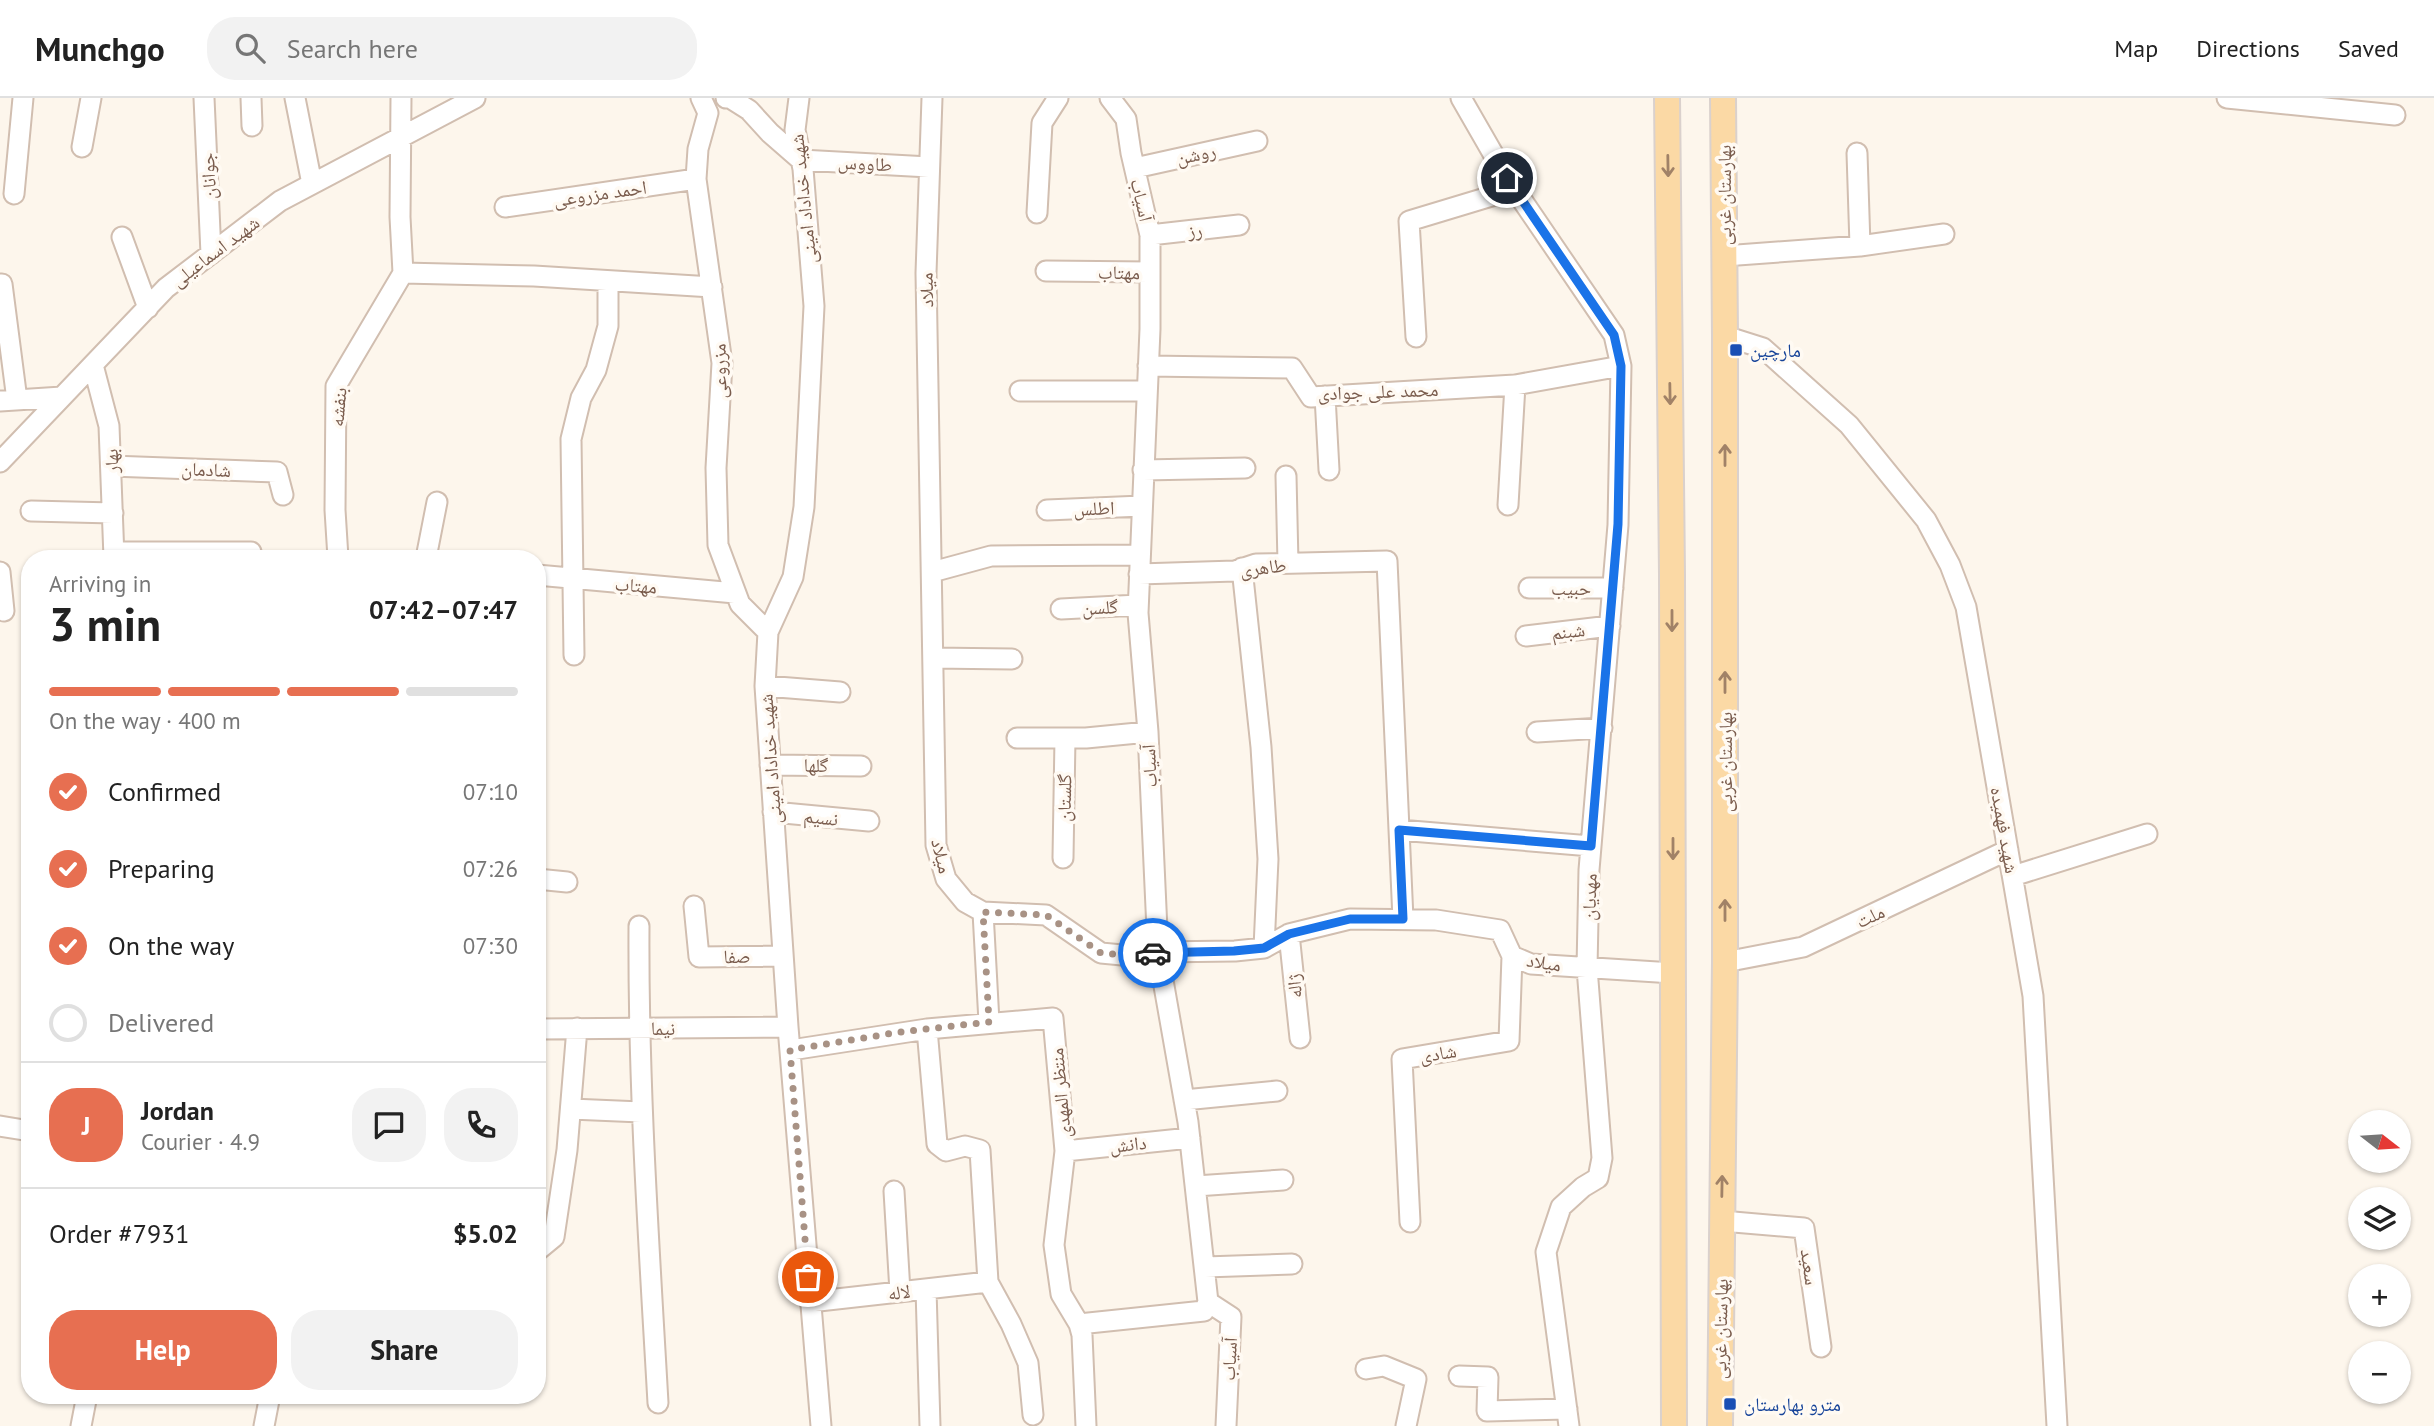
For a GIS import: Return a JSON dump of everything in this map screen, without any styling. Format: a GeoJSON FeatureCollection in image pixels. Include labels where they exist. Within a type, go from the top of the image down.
{"type":"FeatureCollection","features":[{"type":"Feature","properties":{"kind":"main road"},"geometry":{"type":"LineString","coordinates":[[1667,98],[1674,1426]]}},
{"type":"Feature","properties":{"kind":"main road","name":"بهارستان غربی"},"geometry":{"type":"LineString","coordinates":[[1720,1426],[1725,962],[1726,336],[1723,98]]}},
{"type":"Feature","properties":{"kind":"street"},"geometry":{"type":"LineString","coordinates":[[14,194],[23,98]]}},
{"type":"Feature","properties":{"kind":"street"},"geometry":{"type":"LineString","coordinates":[[82,147],[91,98]]}},
{"type":"Feature","properties":{"kind":"street","name":"جوانان"},"geometry":{"type":"LineString","coordinates":[[204,98],[211,254]]}},
{"type":"Feature","properties":{"kind":"street"},"geometry":{"type":"LineString","coordinates":[[251,98],[252,126]]}},
{"type":"Feature","properties":{"kind":"street"},"geometry":{"type":"LineString","coordinates":[[401,98],[399,138],[403,273],[712,287]]}},
{"type":"Feature","properties":{"kind":"street","name":"شهید اسماعیلی"},"geometry":{"type":"LineString","coordinates":[[0,462],[166,288],[280,201],[475,98]]}},
{"type":"Feature","properties":{"kind":"street","name":"مزروعی"},"geometry":{"type":"LineString","coordinates":[[701,98],[708,113],[698,149],[696,179],[722,363],[716,468],[718,545],[740,604],[768,632]]}},
{"type":"Feature","properties":{"kind":"street"},"geometry":{"type":"LineString","coordinates":[[726,98],[749,110],[801,160]]}},
{"type":"Feature","properties":{"kind":"street","name":"شهید خداداد امینی"},"geometry":{"type":"LineString","coordinates":[[799,98],[795,130],[801,160],[814,306],[804,507],[793,577],[768,632],[765,686],[788,1027],[810,1302],[823,1426]]}},
{"type":"Feature","properties":{"kind":"street","name":"میلاد"},"geometry":{"type":"LineString","coordinates":[[932,98],[926,273],[936,845],[946,879],[965,902],[983,912],[1046,915],[1101,953],[1122,955],[1234,951],[1264,948],[1289,934],[1350,919],[1436,920],[1500,930],[1512,956],[1531,964],[1673,973]]}},
{"type":"Feature","properties":{"kind":"street"},"geometry":{"type":"LineString","coordinates":[[1038,213],[1042,123],[1058,98]]}},
{"type":"Feature","properties":{"kind":"street","name":"آسیاب"},"geometry":{"type":"LineString","coordinates":[[1110,98],[1126,118],[1150,235],[1148,366],[1138,605],[1148,732],[1158,952],[1191,1138],[1208,1302],[1231,1317],[1226,1426]]}},
{"type":"Feature","properties":{"kind":"street","name":"مهدیان"},"geometry":{"type":"LineString","coordinates":[[1461,98],[1515,189],[1614,335],[1621,366],[1618,524],[1591,846],[1587,968],[1602,1158],[1598,1178],[1583,1187],[1561,1208],[1546,1252],[1568,1418]]}},
{"type":"Feature","properties":{"kind":"street"},"geometry":{"type":"LineString","coordinates":[[2227,98],[2395,115]]}},
{"type":"Feature","properties":{"kind":"street"},"geometry":{"type":"LineString","coordinates":[[292,99],[312,184]]}},
{"type":"Feature","properties":{"kind":"street","name":"روشن"},"geometry":{"type":"LineString","coordinates":[[1135,167],[1257,141]]}},
{"type":"Feature","properties":{"kind":"street"},"geometry":{"type":"LineString","coordinates":[[1857,153],[1860,246]]}},
{"type":"Feature","properties":{"kind":"street","name":"طاووس"},"geometry":{"type":"LineString","coordinates":[[801,160],[929,167]]}},
{"type":"Feature","properties":{"kind":"street","name":"احمد مزروعی"},"geometry":{"type":"LineString","coordinates":[[505,207],[696,179]]}},
{"type":"Feature","properties":{"kind":"street"},"geometry":{"type":"LineString","coordinates":[[1416,337],[1409,221],[1515,189]]}},
{"type":"Feature","properties":{"kind":"street","name":"رز"},"geometry":{"type":"LineString","coordinates":[[1150,235],[1239,225]]}},
{"type":"Feature","properties":{"kind":"street"},"geometry":{"type":"LineString","coordinates":[[1724,256],[1860,246],[1944,234]]}},
{"type":"Feature","properties":{"kind":"street"},"geometry":{"type":"LineString","coordinates":[[122,237],[148,308]]}},
{"type":"Feature","properties":{"kind":"street","name":"مهتاب"},"geometry":{"type":"LineString","coordinates":[[1046,271],[1150,272]]}},
{"type":"Feature","properties":{"kind":"street","name":"بنفشه"},"geometry":{"type":"LineString","coordinates":[[338,550],[335,510],[336,386],[403,273]]}},
{"type":"Feature","properties":{"kind":"street"},"geometry":{"type":"LineString","coordinates":[[574,655],[571,439],[581,398],[596,370],[608,326],[608,281]]}},
{"type":"Feature","properties":{"kind":"street"},"geometry":{"type":"LineString","coordinates":[[0,284],[8,401],[62,397]]}},
{"type":"Feature","properties":{"kind":"street","name":"شهید فهمیده"},"geometry":{"type":"LineString","coordinates":[[1726,336],[1763,348],[1849,425],[1926,520],[1950,565],[1966,607],[2033,996],[2057,1426]]}},
{"type":"Feature","properties":{"kind":"street","name":"بهار"},"geometry":{"type":"LineString","coordinates":[[93,365],[109,426],[114,550]]}},
{"type":"Feature","properties":{"kind":"street","name":"محمد علی جوادی"},"geometry":{"type":"LineString","coordinates":[[1148,366],[1292,368],[1311,397],[1515,385],[1621,366]]}},
{"type":"Feature","properties":{"kind":"street"},"geometry":{"type":"LineString","coordinates":[[1508,505],[1515,385]]}},
{"type":"Feature","properties":{"kind":"street"},"geometry":{"type":"LineString","coordinates":[[1020,391],[1147,391]]}},
{"type":"Feature","properties":{"kind":"street"},"geometry":{"type":"LineString","coordinates":[[1325,396],[1329,470]]}},
{"type":"Feature","properties":{"kind":"street","name":"شادمان"},"geometry":{"type":"LineString","coordinates":[[111,466],[277,472],[283,495]]}},
{"type":"Feature","properties":{"kind":"street"},"geometry":{"type":"LineString","coordinates":[[1143,470],[1245,468]]}},
{"type":"Feature","properties":{"kind":"street"},"geometry":{"type":"LineString","coordinates":[[1286,476],[1288,563]]}},
{"type":"Feature","properties":{"kind":"street"},"geometry":{"type":"LineString","coordinates":[[428,550],[437,502]]}},
{"type":"Feature","properties":{"kind":"street","name":"اطلس"},"geometry":{"type":"LineString","coordinates":[[1047,510],[1142,506]]}},
{"type":"Feature","properties":{"kind":"street"},"geometry":{"type":"LineString","coordinates":[[31,511],[113,513]]}},
{"type":"Feature","properties":{"kind":"street","name":"طاهری"},"geometry":{"type":"LineString","coordinates":[[932,572],[992,556],[1235,571],[1256,564],[1387,561],[1399,830]]}},
{"type":"Feature","properties":{"kind":"street"},"geometry":{"type":"LineString","coordinates":[[1242,568],[1261,747],[1268,859],[1264,948]]}},
{"type":"Feature","properties":{"kind":"street"},"geometry":{"type":"LineString","coordinates":[[0,572],[4,611]]}},
{"type":"Feature","properties":{"kind":"street","name":"مهتاب"},"geometry":{"type":"LineString","coordinates":[[546,576],[736,593]]}},
{"type":"Feature","properties":{"kind":"street","name":"حبیب"},"geometry":{"type":"LineString","coordinates":[[1529,588],[1613,588]]}},
{"type":"Feature","properties":{"kind":"street","name":"گلسن"},"geometry":{"type":"LineString","coordinates":[[1061,609],[1138,605]]}},
{"type":"Feature","properties":{"kind":"street","name":"شبنم"},"geometry":{"type":"LineString","coordinates":[[1526,636],[1610,626]]}},
{"type":"Feature","properties":{"kind":"street"},"geometry":{"type":"LineString","coordinates":[[933,658],[1012,659]]}},
{"type":"Feature","properties":{"kind":"street"},"geometry":{"type":"LineString","coordinates":[[765,686],[840,692]]}},
{"type":"Feature","properties":{"kind":"street"},"geometry":{"type":"LineString","coordinates":[[1537,732],[1602,728]]}},
{"type":"Feature","properties":{"kind":"street"},"geometry":{"type":"LineString","coordinates":[[1017,738],[1065,738],[1148,732]]}},
{"type":"Feature","properties":{"kind":"street","name":"گلستان"},"geometry":{"type":"LineString","coordinates":[[1063,858],[1065,738]]}},
{"type":"Feature","properties":{"kind":"street","name":"گلها"},"geometry":{"type":"LineString","coordinates":[[770,765],[861,766]]}},
{"type":"Feature","properties":{"kind":"street","name":"نسیم"},"geometry":{"type":"LineString","coordinates":[[773,812],[869,821]]}},
{"type":"Feature","properties":{"kind":"street"},"geometry":{"type":"LineString","coordinates":[[1403,919],[1399,830],[1591,846]]}},
{"type":"Feature","properties":{"kind":"street"},"geometry":{"type":"LineString","coordinates":[[2013,876],[2147,834]]}},
{"type":"Feature","properties":{"kind":"street","name":"ملت"},"geometry":{"type":"LineString","coordinates":[[1725,962],[1803,947],[2008,850]]}},
{"type":"Feature","properties":{"kind":"street"},"geometry":{"type":"LineString","coordinates":[[546,880],[567,882]]}},
{"type":"Feature","properties":{"kind":"street","name":"صفا"},"geometry":{"type":"LineString","coordinates":[[694,906],[699,957],[783,956]]}},
{"type":"Feature","properties":{"kind":"street"},"geometry":{"type":"LineString","coordinates":[[983,912],[989,1022]]}},
{"type":"Feature","properties":{"kind":"street"},"geometry":{"type":"LineString","coordinates":[[639,926],[641,1112],[658,1403]]}},
{"type":"Feature","properties":{"kind":"street","name":"ژاله"},"geometry":{"type":"LineString","coordinates":[[1289,934],[1300,1038]]}},
{"type":"Feature","properties":{"kind":"street","name":"شادی"},"geometry":{"type":"LineString","coordinates":[[1410,1222],[1402,1059],[1509,1041],[1512,956]]}},
{"type":"Feature","properties":{"kind":"street","name":"منتظر المهدی"},"geometry":{"type":"LineString","coordinates":[[790,1050],[927,1029],[1053,1018],[1065,1150],[1054,1245],[1061,1294],[1079,1324],[1084,1358],[1086,1426]]}},
{"type":"Feature","properties":{"kind":"street","name":"نیما"},"geometry":{"type":"LineString","coordinates":[[546,1029],[788,1027]]}},
{"type":"Feature","properties":{"kind":"street"},"geometry":{"type":"LineString","coordinates":[[546,1243],[554,1237],[568,1150],[577,1028]]}},
{"type":"Feature","properties":{"kind":"street"},"geometry":{"type":"LineString","coordinates":[[927,1029],[937,1144],[946,1151],[965,1146],[980,1150],[988,1282],[1028,1363],[1033,1415]]}},
{"type":"Feature","properties":{"kind":"street"},"geometry":{"type":"LineString","coordinates":[[1184,1100],[1277,1091]]}},
{"type":"Feature","properties":{"kind":"street"},"geometry":{"type":"LineString","coordinates":[[571,1109],[641,1112]]}},
{"type":"Feature","properties":{"kind":"street"},"geometry":{"type":"LineString","coordinates":[[0,1126],[21,1130]]}},
{"type":"Feature","properties":{"kind":"street","name":"دانش"},"geometry":{"type":"LineString","coordinates":[[1065,1150],[1191,1138]]}},
{"type":"Feature","properties":{"kind":"street"},"geometry":{"type":"LineString","coordinates":[[1196,1186],[1283,1180]]}},
{"type":"Feature","properties":{"kind":"street"},"geometry":{"type":"LineString","coordinates":[[894,1191],[900,1292]]}},
{"type":"Feature","properties":{"kind":"street","name":"سعید"},"geometry":{"type":"LineString","coordinates":[[1721,1221],[1804,1228],[1821,1347]]}},
{"type":"Feature","properties":{"kind":"street"},"geometry":{"type":"LineString","coordinates":[[1205,1267],[1292,1264]]}},
{"type":"Feature","properties":{"kind":"street","name":"لاله"},"geometry":{"type":"LineString","coordinates":[[810,1302],[988,1282]]}},
{"type":"Feature","properties":{"kind":"street"},"geometry":{"type":"LineString","coordinates":[[926,1289],[930,1426]]}},
{"type":"Feature","properties":{"kind":"street"},"geometry":{"type":"LineString","coordinates":[[1079,1324],[1204,1311],[1208,1302]]}},
{"type":"Feature","properties":{"kind":"street"},"geometry":{"type":"LineString","coordinates":[[1366,1369],[1384,1366],[1416,1379],[1406,1426]]}},
{"type":"Feature","properties":{"kind":"street"},"geometry":{"type":"LineString","coordinates":[[1459,1376],[1488,1377],[1487,1411],[1568,1418]]}},
{"type":"Feature","properties":{"kind":"street"},"geometry":{"type":"LineString","coordinates":[[81,1426],[85,1404]]}},
{"type":"Feature","properties":{"kind":"street"},"geometry":{"type":"LineString","coordinates":[[264,1426],[268,1404]]}},
{"type":"Feature","properties":{"kind":"way so far"},"geometry":{"type":"LineString","coordinates":[[808,1277],[790,1050],[900,1032],[989,1022],[983,912],[1046,915],[1101,953],[1153,953]]}},
{"type":"Feature","properties":{"kind":"place","name":"مارچین"},"geometry":{"type":"Point","coordinates":[1736,350]}},
{"type":"Feature","properties":{"kind":"place","name":"مترو بهارستان"},"geometry":{"type":"Point","coordinates":[1730,1404]}},
{"type":"Feature","properties":{"kind":"route"},"geometry":{"type":"LineString","coordinates":[[1153,953],[1264,948],[1289,934],[1350,919],[1403,919],[1399,830],[1591,846],[1618,524],[1621,366],[1614,335],[1507,178]]}}]}
